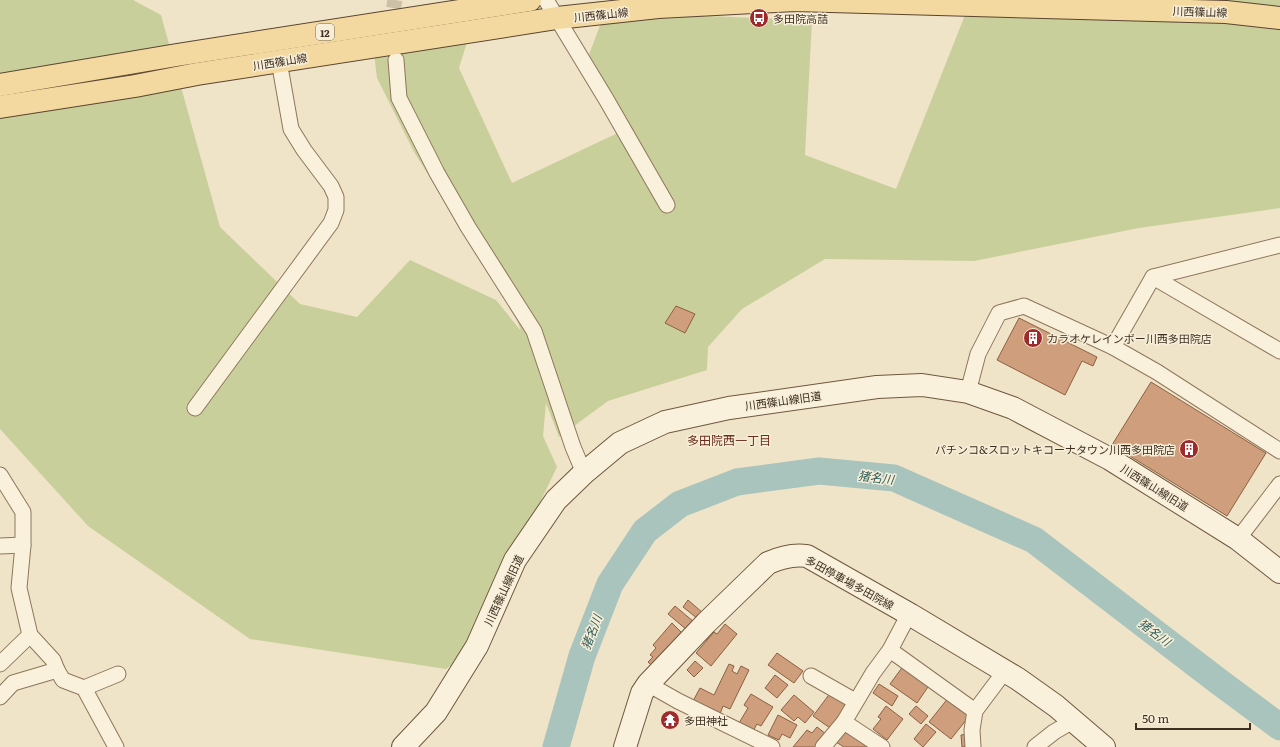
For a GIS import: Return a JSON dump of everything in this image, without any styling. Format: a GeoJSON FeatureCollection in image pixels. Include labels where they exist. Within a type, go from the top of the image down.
{"type":"FeatureCollection","features":[{"type":"Feature","properties":{"kind":"main road","name":"川西篠山線"},"geometry":{"type":"LineString","coordinates":[[0,86],[121,65],[530,0]]}},
{"type":"Feature","properties":{"kind":"main road","name":"川西篠山線"},"geometry":{"type":"LineString","coordinates":[[0,107],[135,86],[197,74],[557,18],[658,7],[795,0],[1226,12],[1280,18]]}},
{"type":"Feature","properties":{"kind":"street"},"geometry":{"type":"LineString","coordinates":[[546,0],[606,99],[667,205]]}},
{"type":"Feature","properties":{"kind":"street"},"geometry":{"type":"LineString","coordinates":[[396,60],[399,98],[434,166],[468,227],[534,331],[573,447],[584,473]]}},
{"type":"Feature","properties":{"kind":"street"},"geometry":{"type":"LineString","coordinates":[[195,408],[331,224],[336,210],[336,197],[331,186],[304,150],[291,128],[280,61]]}},
{"type":"Feature","properties":{"kind":"street"},"geometry":{"type":"LineString","coordinates":[[1113,346],[1153,278],[1280,245]]}},
{"type":"Feature","properties":{"kind":"street"},"geometry":{"type":"LineString","coordinates":[[1153,278],[1280,351]]}},
{"type":"Feature","properties":{"kind":"street"},"geometry":{"type":"LineString","coordinates":[[968,392],[978,354],[999,313],[1024,306],[1113,346],[1157,372],[1280,451]]}},
{"type":"Feature","properties":{"kind":"street","name":"川西篠山線旧道"},"geometry":{"type":"LineString","coordinates":[[403,747],[436,712],[477,646],[515,560],[556,500],[584,473],[620,443],[665,422],[722,410],[877,387],[922,385],[968,392],[1013,408],[1110,459],[1238,539],[1280,572]]}},
{"type":"Feature","properties":{"kind":"street"},"geometry":{"type":"LineString","coordinates":[[0,475],[23,512],[23,545],[19,588],[30,635],[53,660],[63,680],[84,688],[116,747]]}},
{"type":"Feature","properties":{"kind":"street"},"geometry":{"type":"LineString","coordinates":[[1238,539],[1280,484]]}},
{"type":"Feature","properties":{"kind":"street"},"geometry":{"type":"LineString","coordinates":[[0,546],[23,545]]}},
{"type":"Feature","properties":{"kind":"street","name":"多田停車場多田院線"},"geometry":{"type":"LineString","coordinates":[[626,747],[642,693],[648,684],[768,563],[776,559],[800,555],[807,556],[1005,671],[1037,693],[1104,747]]}},
{"type":"Feature","properties":{"kind":"street"},"geometry":{"type":"LineString","coordinates":[[823,747],[844,722],[890,650],[909,614]]}},
{"type":"Feature","properties":{"kind":"street"},"geometry":{"type":"LineString","coordinates":[[0,664],[30,635]]}},
{"type":"Feature","properties":{"kind":"street"},"geometry":{"type":"LineString","coordinates":[[890,650],[975,711]]}},
{"type":"Feature","properties":{"kind":"street"},"geometry":{"type":"LineString","coordinates":[[0,697],[13,683],[57,670]]}},
{"type":"Feature","properties":{"kind":"street"},"geometry":{"type":"LineString","coordinates":[[973,747],[972,730],[975,711],[1005,671]]}},
{"type":"Feature","properties":{"kind":"street"},"geometry":{"type":"LineString","coordinates":[[84,688],[118,674]]}},
{"type":"Feature","properties":{"kind":"street"},"geometry":{"type":"LineString","coordinates":[[811,676],[856,701]]}},
{"type":"Feature","properties":{"kind":"street"},"geometry":{"type":"LineString","coordinates":[[648,684],[678,701],[772,747]]}},
{"type":"Feature","properties":{"kind":"street"},"geometry":{"type":"LineString","coordinates":[[1035,747],[1054,732],[1073,721]]}},
{"type":"Feature","properties":{"kind":"street"},"geometry":{"type":"LineString","coordinates":[[844,722],[882,747]]}},
{"type":"Feature","properties":{"kind":"green space"},"geometry":{"type":"Polygon","coordinates":[[[0,0],[133,0],[161,15],[220,227],[300,304],[357,317],[410,260],[496,300],[521,331],[514,312],[414,152],[377,78],[372,38],[474,20],[459,68],[512,183],[624,130],[587,60],[605,12],[812,20],[805,155],[896,189],[971,0],[1280,0],[1280,208],[1139,228],[974,261],[825,259],[742,309],[708,347],[707,370],[608,401],[559,437],[546,403],[543,436],[557,467],[468,653],[446,669],[250,639],[88,526],[0,429],[0,0]]]}},
{"type":"Feature","properties":{"kind":"building"},"geometry":{"type":"Polygon","coordinates":[[[676,306],[695,314],[685,333],[665,323],[676,306]]]}},
{"type":"Feature","properties":{"kind":"building","name":"カラオケレインボー川西多田院店"},"geometry":{"type":"Polygon","coordinates":[[[1019,318],[1097,357],[1093,366],[1082,361],[1065,395],[997,360],[1019,318]]]}},
{"type":"Feature","properties":{"kind":"building","name":"パチンコ&スロットキコーナタウン川西多田院店"},"geometry":{"type":"Polygon","coordinates":[[[1151,382],[1266,453],[1227,516],[1112,445],[1151,382]]]}},
{"type":"Feature","properties":{"kind":"building"},"geometry":{"type":"Polygon","coordinates":[[[688,600],[703,613],[698,619],[683,607],[688,600]]]}},
{"type":"Feature","properties":{"kind":"building"},"geometry":{"type":"Polygon","coordinates":[[[675,606],[694,622],[687,630],[668,614],[675,606]]]}},
{"type":"Feature","properties":{"kind":"building"},"geometry":{"type":"Polygon","coordinates":[[[672,623],[684,635],[654,668],[648,662],[653,657],[650,655],[656,648],[653,645],[672,623]]]}},
{"type":"Feature","properties":{"kind":"building"},"geometry":{"type":"Polygon","coordinates":[[[725,624],[737,634],[711,666],[696,653],[714,632],[717,634],[725,624]]]}},
{"type":"Feature","properties":{"kind":"building"},"geometry":{"type":"Polygon","coordinates":[[[777,653],[803,671],[794,683],[768,665],[777,653]]]}},
{"type":"Feature","properties":{"kind":"building"},"geometry":{"type":"Polygon","coordinates":[[[695,661],[703,668],[694,677],[687,670],[695,661]]]}},
{"type":"Feature","properties":{"kind":"building"},"geometry":{"type":"Polygon","coordinates":[[[729,664],[734,666],[732,671],[737,674],[741,666],[749,670],[730,709],[723,706],[720,714],[693,701],[700,688],[714,695],[729,664]]]}},
{"type":"Feature","properties":{"kind":"building"},"geometry":{"type":"Polygon","coordinates":[[[904,665],[930,684],[917,703],[890,684],[904,665]]]}},
{"type":"Feature","properties":{"kind":"building"},"geometry":{"type":"Polygon","coordinates":[[[775,675],[788,685],[777,698],[765,688],[775,675]]]}},
{"type":"Feature","properties":{"kind":"building"},"geometry":{"type":"Polygon","coordinates":[[[879,684],[898,696],[892,706],[873,693],[879,684]]]}},
{"type":"Feature","properties":{"kind":"building"},"geometry":{"type":"Polygon","coordinates":[[[831,692],[848,704],[830,728],[813,716],[831,692]]]}},
{"type":"Feature","properties":{"kind":"building"},"geometry":{"type":"Polygon","coordinates":[[[751,694],[773,707],[761,726],[757,724],[753,731],[739,723],[748,708],[744,705],[751,694]]]}},
{"type":"Feature","properties":{"kind":"building"},"geometry":{"type":"Polygon","coordinates":[[[794,695],[814,712],[805,723],[798,717],[794,721],[781,710],[794,695]]]}},
{"type":"Feature","properties":{"kind":"building"},"geometry":{"type":"Polygon","coordinates":[[[949,697],[971,714],[951,739],[929,722],[949,697]]]}},
{"type":"Feature","properties":{"kind":"building"},"geometry":{"type":"Polygon","coordinates":[[[886,706],[903,719],[887,740],[873,729],[881,719],[878,717],[886,706]]]}},
{"type":"Feature","properties":{"kind":"building"},"geometry":{"type":"Polygon","coordinates":[[[916,706],[928,716],[921,724],[909,714],[916,706]]]}},
{"type":"Feature","properties":{"kind":"building"},"geometry":{"type":"Polygon","coordinates":[[[778,715],[797,725],[790,738],[782,734],[779,740],[768,735],[778,715]]]}},
{"type":"Feature","properties":{"kind":"building"},"geometry":{"type":"Polygon","coordinates":[[[926,724],[936,732],[923,747],[914,739],[926,724]]]}},
{"type":"Feature","properties":{"kind":"building"},"geometry":{"type":"Polygon","coordinates":[[[817,727],[826,734],[815,747],[793,747],[807,730],[812,733],[817,727]]]}},
{"type":"Feature","properties":{"kind":"building"},"geometry":{"type":"Polygon","coordinates":[[[843,731],[869,746],[844,747],[836,742],[843,731]]]}},
{"type":"Feature","properties":{"kind":"building"},"geometry":{"type":"Polygon","coordinates":[[[969,734],[969,746],[962,747],[961,735],[969,734]]]}},
{"type":"Feature","properties":{"kind":"waterway","name":"猪名川"},"geometry":{"type":"LineString","coordinates":[[556,747],[582,656],[610,584],[645,531],[680,504],[737,482],[819,471],[894,478],[1034,540],[1280,727]]}},
{"type":"Feature","properties":{"kind":"tunnel"},"geometry":{"type":"LineString","coordinates":[[394,31],[393,11],[395,0]]}},
{"type":"Feature","properties":{"kind":"place","name":"多田院高詰"},"geometry":{"type":"Point","coordinates":[759,18]}},
{"type":"Feature","properties":{"kind":"place","name":"カラオケレインボー川西多田院店"},"geometry":{"type":"Point","coordinates":[1033,338]}},
{"type":"Feature","properties":{"kind":"place","name":"パチンコ&スロットキコーナタウン川西多田院店"},"geometry":{"type":"Point","coordinates":[1189,449]}},
{"type":"Feature","properties":{"kind":"place","name":"多田神社"},"geometry":{"type":"Point","coordinates":[670,720]}},
{"type":"Feature","properties":{"kind":"district","name":"多田院西一丁目"},"geometry":{"type":"Point","coordinates":[729,440]}}]}
